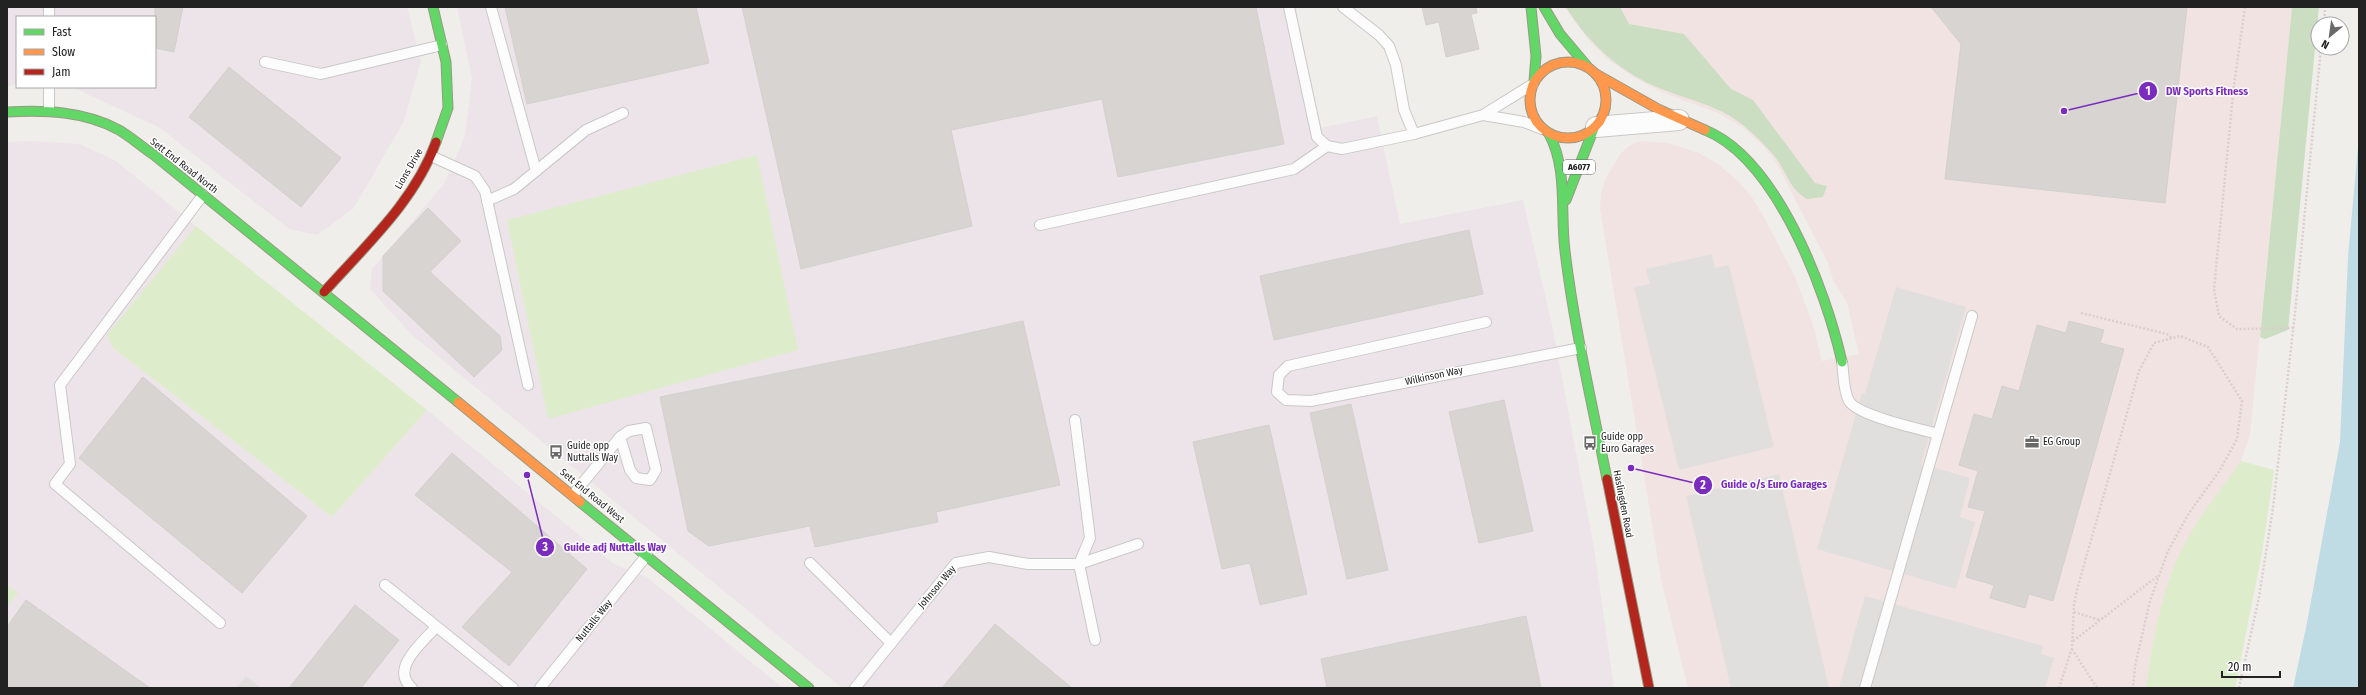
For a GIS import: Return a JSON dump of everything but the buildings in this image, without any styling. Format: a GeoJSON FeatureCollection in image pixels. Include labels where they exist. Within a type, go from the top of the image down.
{"type":"FeatureCollection","features":[{"type":"Feature","properties":{"kind":"main road","name":"Lions Drive"},"geometry":{"type":"LineString","coordinates":[[324,292],[399,208],[431,156],[448,108],[446,62],[433,7]]}},
{"type":"Feature","properties":{"kind":"main road","name":"A6077"},"geometry":{"type":"LineString","coordinates":[[1532,7],[1536,56],[1533,82],[1529,96],[1530,108],[1534,120],[1546,132]]}},
{"type":"Feature","properties":{"kind":"main road","name":"A6077"},"geometry":{"type":"LineString","coordinates":[[1544,7],[1560,34],[1587,66],[1596,74],[1603,84],[1606,106],[1595,128]]}},
{"type":"Feature","properties":{"kind":"main road","name":"A6077"},"geometry":{"type":"LineString","coordinates":[[1533,82],[1541,72],[1551,65],[1563,62],[1576,62],[1587,66]]}},
{"type":"Feature","properties":{"kind":"main road"},"geometry":{"type":"LineString","coordinates":[[1596,74],[1679,120],[1699,126],[1726,141],[1753,164],[1765,179],[1780,204],[1827,305],[1842,362]]}},
{"type":"Feature","properties":{"kind":"main road","name":"Sett End Road North"},"geometry":{"type":"LineString","coordinates":[[7,112],[49,111],[73,113],[114,127],[154,155],[324,292]]}},
{"type":"Feature","properties":{"kind":"main road"},"geometry":{"type":"LineString","coordinates":[[1546,132],[1560,138],[1573,138],[1584,135],[1595,128]]}},
{"type":"Feature","properties":{"kind":"main road","name":"Haslingden Road"},"geometry":{"type":"LineString","coordinates":[[1563,205],[1595,128]]}},
{"type":"Feature","properties":{"kind":"main road","name":"Haslingden Road"},"geometry":{"type":"LineString","coordinates":[[1546,132],[1555,146],[1560,163],[1565,250],[1581,348],[1649,688]]}},
{"type":"Feature","properties":{"kind":"main road","name":"Sett End Road West"},"geometry":{"type":"LineString","coordinates":[[324,292],[808,688]]}},
{"type":"Feature","properties":{"kind":"street"},"geometry":{"type":"LineString","coordinates":[[1595,128],[1679,120]]}},
{"type":"Feature","properties":{"kind":"lane"},"geometry":{"type":"LineString","coordinates":[[491,7],[536,171]]}},
{"type":"Feature","properties":{"kind":"lane"},"geometry":{"type":"LineString","coordinates":[[1289,7],[1317,137],[1327,146],[1342,149],[1414,134],[1484,115],[1533,82]]}},
{"type":"Feature","properties":{"kind":"lane"},"geometry":{"type":"LineString","coordinates":[[1349,9],[1380,35],[1390,46],[1396,65],[1404,110],[1414,134]]}},
{"type":"Feature","properties":{"kind":"lane"},"geometry":{"type":"LineString","coordinates":[[265,62],[321,74],[442,44]]}},
{"type":"Feature","properties":{"kind":"lane"},"geometry":{"type":"LineString","coordinates":[[49,88],[49,111]]}},
{"type":"Feature","properties":{"kind":"lane"},"geometry":{"type":"LineString","coordinates":[[487,201],[514,189],[586,130],[623,113]]}},
{"type":"Feature","properties":{"kind":"lane"},"geometry":{"type":"LineString","coordinates":[[1484,115],[1524,122],[1546,132]]}},
{"type":"Feature","properties":{"kind":"lane"},"geometry":{"type":"LineString","coordinates":[[1040,225],[1294,169],[1327,146]]}},
{"type":"Feature","properties":{"kind":"lane"},"geometry":{"type":"LineString","coordinates":[[431,156],[475,176],[485,191],[528,385]]}},
{"type":"Feature","properties":{"kind":"lane"},"geometry":{"type":"LineString","coordinates":[[203,194],[60,385],[70,464],[55,484],[220,623]]}},
{"type":"Feature","properties":{"kind":"lane"},"geometry":{"type":"LineString","coordinates":[[1865,688],[1972,316]]}},
{"type":"Feature","properties":{"kind":"lane","name":"Wilkinson Way"},"geometry":{"type":"LineString","coordinates":[[1486,322],[1288,366],[1279,375],[1277,392],[1286,400],[1311,401],[1581,348]]}},
{"type":"Feature","properties":{"kind":"lane"},"geometry":{"type":"LineString","coordinates":[[1842,362],[1846,394],[1852,406],[1864,413],[1938,434]]}},
{"type":"Feature","properties":{"kind":"lane"},"geometry":{"type":"LineString","coordinates":[[1075,420],[1090,538],[1079,564],[1095,640]]}},
{"type":"Feature","properties":{"kind":"lane"},"geometry":{"type":"LineString","coordinates":[[573,495],[620,437],[629,431],[646,428],[656,470],[650,480],[636,478],[630,470],[620,437]]}},
{"type":"Feature","properties":{"kind":"lane","name":"Johnson Way"},"geometry":{"type":"LineString","coordinates":[[854,688],[956,563],[989,557],[1028,564],[1079,564],[1138,544]]}},
{"type":"Feature","properties":{"kind":"lane","name":"Nuttalls Way"},"geometry":{"type":"LineString","coordinates":[[540,688],[647,555]]}},
{"type":"Feature","properties":{"kind":"lane"},"geometry":{"type":"LineString","coordinates":[[810,563],[891,643]]}},
{"type":"Feature","properties":{"kind":"lane"},"geometry":{"type":"LineString","coordinates":[[385,585],[513,688]]}},
{"type":"Feature","properties":{"kind":"lane"},"geometry":{"type":"LineString","coordinates":[[412,688],[404,674],[405,663],[436,627]]}},
{"type":"Feature","properties":{"kind":"path"},"geometry":{"type":"LineString","coordinates":[[2244,7],[2234,85],[2214,289],[2219,316],[2237,329],[2294,328]]}},
{"type":"Feature","properties":{"kind":"path"},"geometry":{"type":"LineString","coordinates":[[2239,688],[2259,597],[2273,508],[2294,328],[2320,56]]}},
{"type":"Feature","properties":{"kind":"path"},"geometry":{"type":"LineString","coordinates":[[2081,313],[2167,334],[2173,338]]}},
{"type":"Feature","properties":{"kind":"path"},"geometry":{"type":"LineString","coordinates":[[2059,688],[2072,648],[2074,612],[2078,586],[2139,371],[2154,343],[2180,336],[2208,347],[2242,401],[2237,439],[2220,470],[2189,513],[2168,551],[2148,608],[2135,666],[2133,688]]}},
{"type":"Feature","properties":{"kind":"path"},"geometry":{"type":"LineString","coordinates":[[2072,642],[2160,575]]}},
{"type":"Feature","properties":{"kind":"path"},"geometry":{"type":"LineString","coordinates":[[2074,612],[2100,620]]}},
{"type":"Feature","properties":{"kind":"path"},"geometry":{"type":"LineString","coordinates":[[2072,648],[2097,688]]}},
{"type":"Feature","properties":{"kind":"shaded area"},"geometry":{"type":"Polygon","coordinates":[[[7,7],[407,7],[421,61],[404,121],[354,208],[317,235],[289,229],[160,128],[74,88],[156,88],[156,16],[16,16],[16,84],[7,87],[7,7]]]}},
{"type":"Feature","properties":{"kind":"shaded area"},"geometry":{"type":"Polygon","coordinates":[[[457,7],[1296,7],[1320,128],[1377,116],[1400,224],[1523,200],[1552,325],[1594,548],[1614,688],[842,688],[413,336],[370,289],[372,269],[444,184],[465,136],[472,78],[457,7]]]}},
{"type":"Feature","properties":{"kind":"shaded area"},"geometry":{"type":"Polygon","coordinates":[[[1564,7],[2292,7],[2250,435],[2241,461],[2180,554],[2164,599],[2150,658],[2146,688],[1688,688],[1661,579],[1600,208],[1601,193],[1606,178],[1621,153],[1629,146],[1639,141],[1668,143],[1699,153],[1718,164],[1739,182],[1753,199],[1765,219],[1795,277],[1813,325],[1822,361],[1859,354],[1847,303],[1833,280],[1828,263],[1777,164],[1764,147],[1742,127],[1718,113],[1661,92],[1635,78],[1611,62],[1590,42],[1564,7]]]}},
{"type":"Feature","properties":{"kind":"shaded area"},"geometry":{"type":"Polygon","coordinates":[[[31,141],[80,144],[116,161],[196,226],[108,335],[113,348],[332,517],[427,410],[614,564],[647,577],[783,688],[7,688],[7,142],[31,141]]]}},
{"type":"Feature","properties":{"kind":"shaded area"},"geometry":{"type":"Polygon","coordinates":[[[1712,254],[1715,268],[1729,265],[1774,447],[1679,470],[1634,287],[1650,284],[1646,269],[1712,254]]]}},
{"type":"Feature","properties":{"kind":"shaded area"},"geometry":{"type":"Polygon","coordinates":[[[1896,287],[1966,307],[1921,464],[1970,478],[1960,517],[1975,522],[1956,589],[1817,549],[1862,393],[1865,394],[1896,287]]]}},
{"type":"Feature","properties":{"kind":"shaded area"},"geometry":{"type":"Polygon","coordinates":[[[1779,474],[1829,688],[1731,688],[1686,496],[1779,474]]]}},
{"type":"Feature","properties":{"kind":"shaded area"},"geometry":{"type":"Polygon","coordinates":[[[1865,596],[2043,646],[2041,654],[2054,658],[2045,688],[1839,688],[1865,596]]]}},
{"type":"Feature","properties":{"kind":"shaded area"},"geometry":{"type":"Polygon","coordinates":[[[246,676],[261,688],[236,688],[246,676]]]}},
{"type":"Feature","properties":{"kind":"green space"},"geometry":{"type":"Polygon","coordinates":[[[1566,7],[1620,7],[1629,24],[1684,34],[1731,89],[1753,100],[1815,183],[1827,186],[1823,197],[1807,199],[1801,195],[1791,183],[1773,154],[1754,134],[1735,119],[1716,109],[1649,84],[1621,67],[1596,46],[1575,21],[1566,7]]]}},
{"type":"Feature","properties":{"kind":"green space"},"geometry":{"type":"Polygon","coordinates":[[[2292,7],[2319,7],[2318,16],[2310,16],[2310,56],[2314,56],[2288,330],[2265,339],[2260,337],[2292,7]]]}},
{"type":"Feature","properties":{"kind":"green space"},"geometry":{"type":"Polygon","coordinates":[[[757,155],[798,350],[548,419],[507,220],[757,155]]]}},
{"type":"Feature","properties":{"kind":"green space"},"geometry":{"type":"Polygon","coordinates":[[[196,226],[427,410],[332,517],[113,348],[107,335],[196,226]]]}},
{"type":"Feature","properties":{"kind":"green space"},"geometry":{"type":"Polygon","coordinates":[[[2241,461],[2274,470],[2262,553],[2235,688],[2146,688],[2158,619],[2168,584],[2180,553],[2193,529],[2241,461]]]}},
{"type":"Feature","properties":{"kind":"green space"},"geometry":{"type":"Polygon","coordinates":[[[7,585],[18,593],[7,607],[7,585]]]}},
{"type":"Feature","properties":{"kind":"water"},"geometry":{"type":"Polygon","coordinates":[[[2359,136],[2359,688],[2293,688],[2307,623],[2340,442],[2348,257],[2359,136]]]}},
{"type":"Feature","properties":{"kind":"traffic: fast"},"geometry":{"type":"LineString","coordinates":[[433,7],[446,62],[448,108],[436,142]]}},
{"type":"Feature","properties":{"kind":"traffic: fast"},"geometry":{"type":"LineString","coordinates":[[1531,7],[1536,56],[1534,81]]}},
{"type":"Feature","properties":{"kind":"traffic: fast"},"geometry":{"type":"LineString","coordinates":[[1544,7],[1560,34],[1587,66]]}},
{"type":"Feature","properties":{"kind":"traffic: fast"},"geometry":{"type":"LineString","coordinates":[[7,112],[36,111],[79,115],[119,130],[154,155],[458,402]]}},
{"type":"Feature","properties":{"kind":"traffic: fast"},"geometry":{"type":"LineString","coordinates":[[1566,200],[1594,128]]}},
{"type":"Feature","properties":{"kind":"traffic: fast"},"geometry":{"type":"LineString","coordinates":[[1705,130],[1731,145],[1755,168],[1776,197],[1811,265],[1824,300],[1842,362]]}},
{"type":"Feature","properties":{"kind":"traffic: fast"},"geometry":{"type":"LineString","coordinates":[[1549,134],[1555,147],[1559,162],[1565,251],[1569,280],[1578,336],[1607,479]]}},
{"type":"Feature","properties":{"kind":"traffic: fast"},"geometry":{"type":"LineString","coordinates":[[580,502],[809,688]]}},
{"type":"Feature","properties":{"kind":"traffic: slow"},"geometry":{"type":"LineString","coordinates":[[1561,62],[1575,62],[1583,64],[1589,68],[1600,79],[1604,85],[1606,100],[1604,115],[1595,127],[1583,136],[1575,138],[1561,138],[1553,136],[1547,132],[1536,121],[1532,115],[1530,107],[1530,93],[1532,85],[1536,79],[1547,68],[1553,64],[1561,62]]}},
{"type":"Feature","properties":{"kind":"traffic: slow"},"geometry":{"type":"LineString","coordinates":[[1596,74],[1658,109],[1705,130]]}},
{"type":"Feature","properties":{"kind":"traffic: slow"},"geometry":{"type":"LineString","coordinates":[[458,402],[580,502]]}},
{"type":"Feature","properties":{"kind":"traffic: jam"},"geometry":{"type":"LineString","coordinates":[[324,292],[388,222],[415,184],[427,163],[436,142]]}},
{"type":"Feature","properties":{"kind":"traffic: jam"},"geometry":{"type":"LineString","coordinates":[[1607,479],[1649,688]]}},
{"type":"Feature","properties":{"kind":"place","name":"DW Sports Fitness"},"geometry":{"type":"Point","coordinates":[2064,111]}},
{"type":"Feature","properties":{"kind":"place","name":"EG Group"},"geometry":{"type":"Point","coordinates":[2032,442]}},
{"type":"Feature","properties":{"kind":"place","name":"Guide opp Euro Garages"},"geometry":{"type":"Point","coordinates":[1590,443]}},
{"type":"Feature","properties":{"kind":"place","name":"Guide opp Nuttalls Way"},"geometry":{"type":"Point","coordinates":[556,452]}},
{"type":"Feature","properties":{"kind":"place","name":"Guide o/s Euro Garages"},"geometry":{"type":"Point","coordinates":[1631,468]}},
{"type":"Feature","properties":{"kind":"place","name":"Guide adj Nuttalls Way"},"geometry":{"type":"Point","coordinates":[527,475]}}]}
